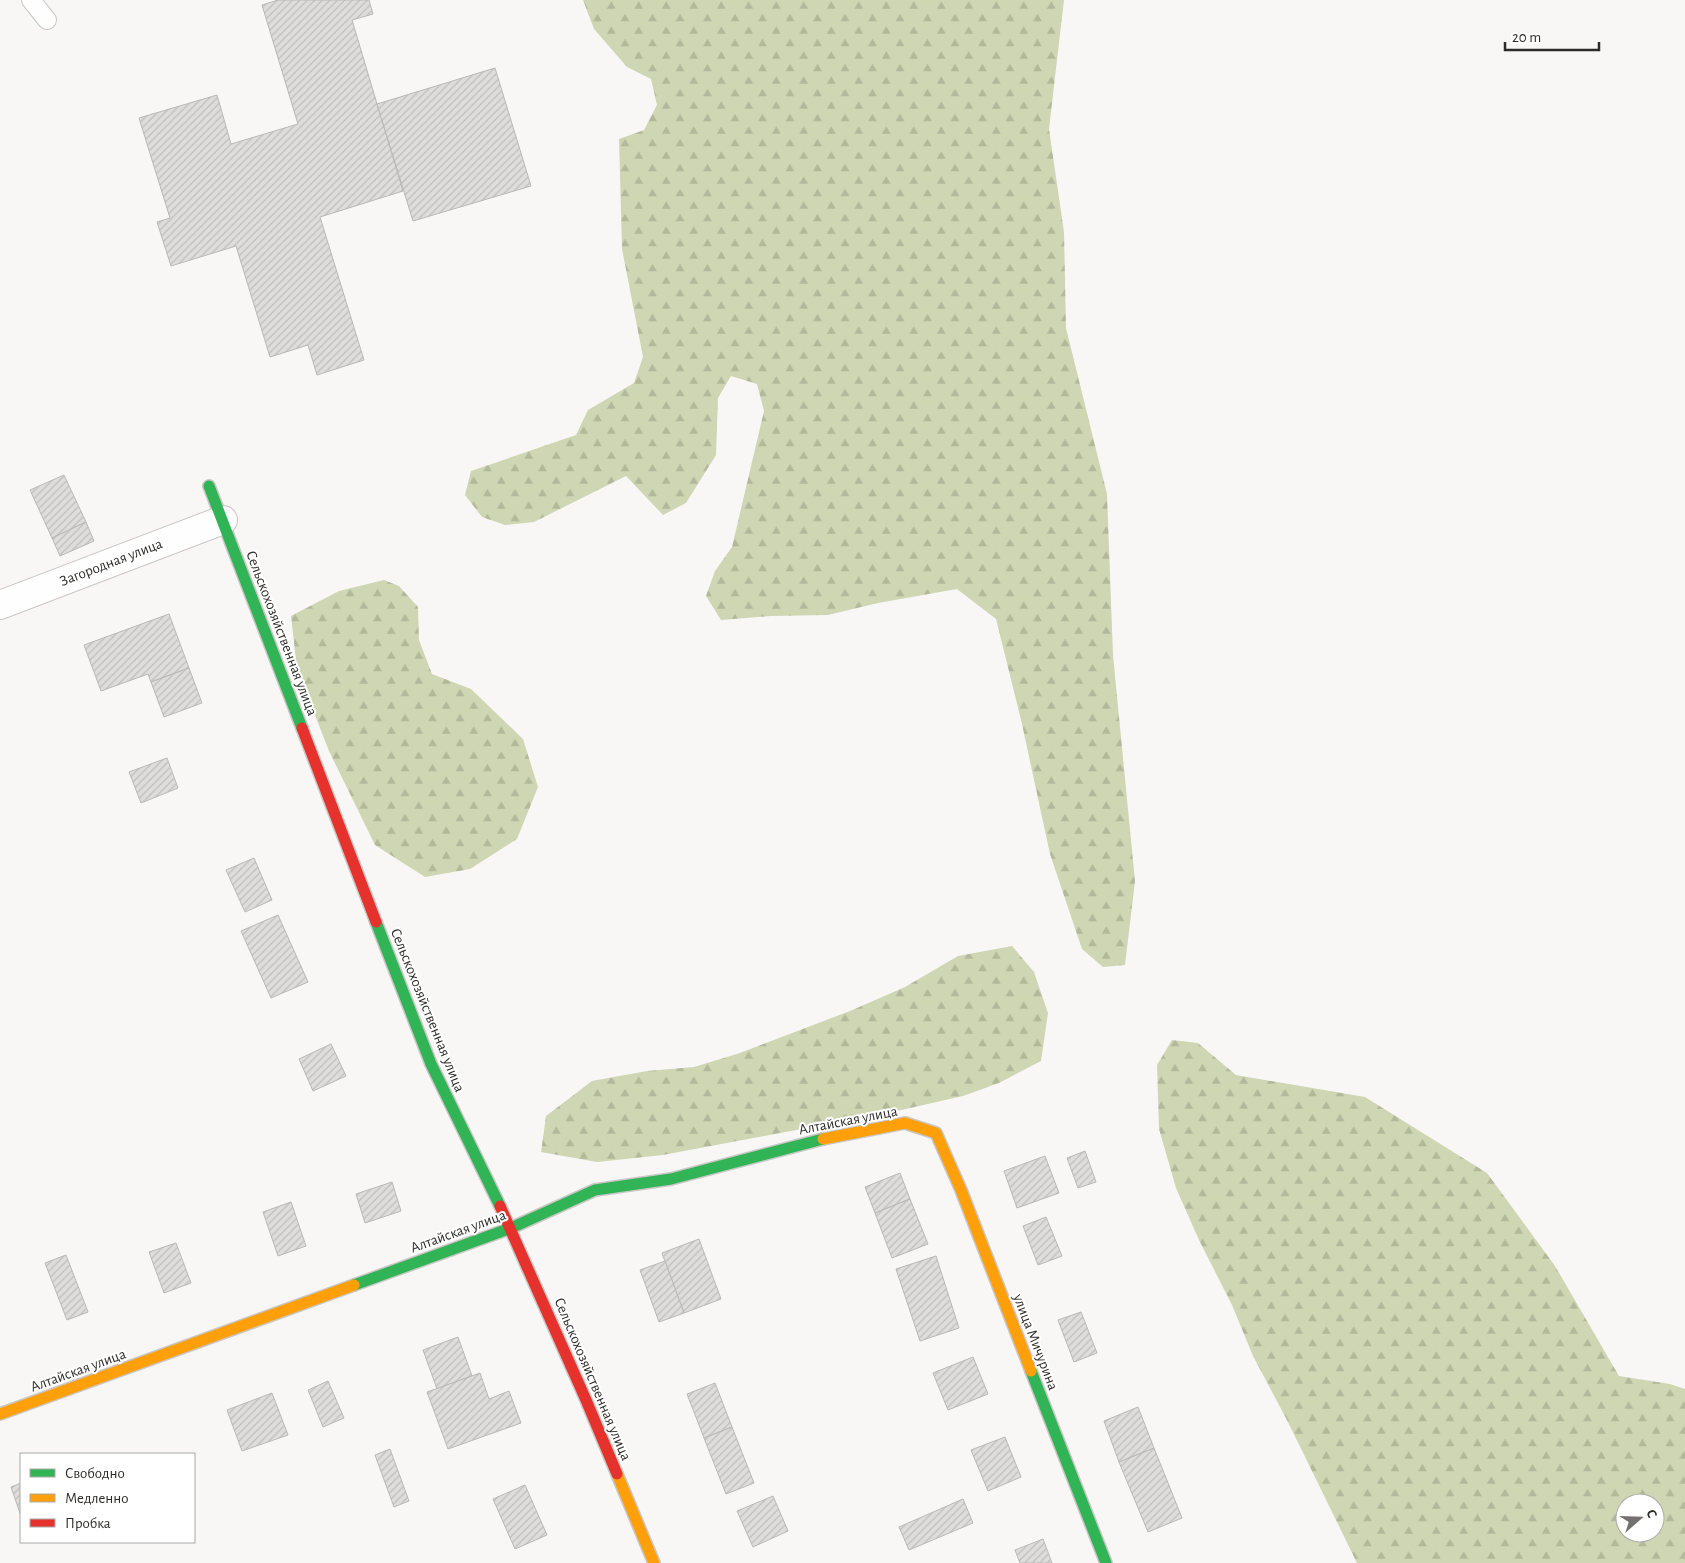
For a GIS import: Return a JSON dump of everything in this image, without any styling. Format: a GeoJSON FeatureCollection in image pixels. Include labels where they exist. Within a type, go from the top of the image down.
{"type":"FeatureCollection","features":[{"type":"Feature","properties":{"kind":"street","name":"Сельскохозяйственная улица"},"geometry":{"type":"LineString","coordinates":[[209,486],[431,1064],[511,1228],[654,1563]]}},
{"type":"Feature","properties":{"kind":"street","name":"Загородная улица"},"geometry":{"type":"LineString","coordinates":[[0,605],[223,520]]}},
{"type":"Feature","properties":{"kind":"street","name":"Алтайская улица"},"geometry":{"type":"LineString","coordinates":[[0,1414],[511,1228],[595,1190],[671,1179],[838,1135],[905,1123],[936,1133]]}},
{"type":"Feature","properties":{"kind":"street","name":"улица Мичурина"},"geometry":{"type":"LineString","coordinates":[[936,1133],[965,1199],[1106,1563]]}},
{"type":"Feature","properties":{"kind":"lane"},"geometry":{"type":"LineString","coordinates":[[31,0],[48,20]]}},
{"type":"Feature","properties":{"kind":"green space"},"geometry":{"type":"Polygon","coordinates":[[[583,0],[1064,0],[1049,129],[1064,232],[1066,328],[1107,494],[1113,655],[1135,881],[1125,965],[1103,967],[1082,949],[1050,854],[1022,724],[996,619],[957,589],[878,603],[828,615],[771,616],[721,620],[706,596],[715,571],[732,547],[764,411],[757,384],[731,376],[718,398],[716,455],[686,503],[663,515],[626,476],[534,522],[505,525],[482,517],[465,495],[471,471],[576,435],[588,410],[634,383],[643,357],[622,249],[619,139],[644,130],[657,105],[651,79],[627,67],[594,29],[583,0]]]}},
{"type":"Feature","properties":{"kind":"green space"},"geometry":{"type":"Polygon","coordinates":[[[384,580],[399,586],[418,607],[419,640],[432,674],[471,689],[523,739],[538,787],[517,839],[470,869],[425,877],[375,845],[329,751],[297,669],[291,616],[339,591],[384,580]]]}},
{"type":"Feature","properties":{"kind":"green space"},"geometry":{"type":"Polygon","coordinates":[[[1012,946],[1034,972],[1048,1013],[1041,1061],[999,1083],[963,1096],[866,1118],[663,1155],[597,1162],[541,1152],[546,1116],[592,1081],[647,1071],[694,1067],[740,1053],[850,1011],[905,987],[958,956],[1012,946]]]}},
{"type":"Feature","properties":{"kind":"green space"},"geometry":{"type":"Polygon","coordinates":[[[1172,1040],[1198,1043],[1236,1075],[1365,1097],[1487,1173],[1555,1266],[1619,1376],[1670,1384],[1685,1389],[1685,1563],[1357,1563],[1288,1422],[1253,1356],[1232,1305],[1199,1240],[1176,1188],[1159,1129],[1157,1065],[1172,1040]]]}},
{"type":"Feature","properties":{"kind":"building"},"geometry":{"type":"Polygon","coordinates":[[[278,0],[369,0],[373,14],[352,20],[403,191],[320,217],[364,360],[317,375],[308,345],[270,357],[236,246],[171,266],[157,222],[170,218],[139,118],[217,95],[231,144],[298,124],[262,5],[278,0]]]}},
{"type":"Feature","properties":{"kind":"building"},"geometry":{"type":"Polygon","coordinates":[[[495,68],[531,186],[413,221],[377,104],[495,68]]]}},
{"type":"Feature","properties":{"kind":"building"},"geometry":{"type":"Polygon","coordinates":[[[64,475],[86,522],[52,538],[30,490],[64,475]]]}},
{"type":"Feature","properties":{"kind":"building"},"geometry":{"type":"Polygon","coordinates":[[[86,522],[94,541],[60,556],[52,538],[86,522]]]}},
{"type":"Feature","properties":{"kind":"building"},"geometry":{"type":"Polygon","coordinates":[[[169,614],[189,668],[151,682],[148,674],[101,691],[84,645],[169,614]]]}},
{"type":"Feature","properties":{"kind":"building"},"geometry":{"type":"Polygon","coordinates":[[[189,668],[202,703],[164,717],[151,682],[189,668]]]}},
{"type":"Feature","properties":{"kind":"building"},"geometry":{"type":"Polygon","coordinates":[[[167,758],[178,788],[141,803],[129,772],[167,758]]]}},
{"type":"Feature","properties":{"kind":"building"},"geometry":{"type":"Polygon","coordinates":[[[254,858],[272,900],[245,912],[226,870],[254,858]]]}},
{"type":"Feature","properties":{"kind":"building"},"geometry":{"type":"Polygon","coordinates":[[[278,915],[308,982],[271,998],[241,931],[278,915]]]}},
{"type":"Feature","properties":{"kind":"building"},"geometry":{"type":"Polygon","coordinates":[[[331,1044],[346,1076],[313,1091],[299,1059],[331,1044]]]}},
{"type":"Feature","properties":{"kind":"building"},"geometry":{"type":"Polygon","coordinates":[[[1085,1151],[1096,1182],[1078,1188],[1067,1158],[1085,1151]]]}},
{"type":"Feature","properties":{"kind":"building"},"geometry":{"type":"Polygon","coordinates":[[[1045,1156],[1059,1193],[1017,1208],[1004,1171],[1045,1156]]]}},
{"type":"Feature","properties":{"kind":"building"},"geometry":{"type":"Polygon","coordinates":[[[900,1173],[910,1199],[875,1213],[865,1187],[900,1173]]]}},
{"type":"Feature","properties":{"kind":"building"},"geometry":{"type":"Polygon","coordinates":[[[392,1182],[401,1211],[365,1223],[356,1194],[392,1182]]]}},
{"type":"Feature","properties":{"kind":"building"},"geometry":{"type":"Polygon","coordinates":[[[910,1199],[928,1244],[892,1258],[875,1213],[910,1199]]]}},
{"type":"Feature","properties":{"kind":"building"},"geometry":{"type":"Polygon","coordinates":[[[291,1202],[306,1246],[278,1256],[263,1212],[291,1202]]]}},
{"type":"Feature","properties":{"kind":"building"},"geometry":{"type":"Polygon","coordinates":[[[1046,1217],[1062,1256],[1038,1265],[1023,1226],[1046,1217]]]}},
{"type":"Feature","properties":{"kind":"building"},"geometry":{"type":"Polygon","coordinates":[[[699,1239],[721,1299],[684,1313],[662,1253],[699,1239]]]}},
{"type":"Feature","properties":{"kind":"building"},"geometry":{"type":"Polygon","coordinates":[[[176,1243],[191,1283],[164,1293],[149,1252],[176,1243]]]}},
{"type":"Feature","properties":{"kind":"building"},"geometry":{"type":"Polygon","coordinates":[[[66,1255],[88,1312],[67,1320],[45,1263],[66,1255]]]}},
{"type":"Feature","properties":{"kind":"building"},"geometry":{"type":"Polygon","coordinates":[[[936,1256],[959,1328],[920,1341],[896,1269],[936,1256]]]}},
{"type":"Feature","properties":{"kind":"building"},"geometry":{"type":"Polygon","coordinates":[[[665,1261],[684,1313],[659,1322],[640,1270],[665,1261]]]}},
{"type":"Feature","properties":{"kind":"building"},"geometry":{"type":"Polygon","coordinates":[[[1081,1312],[1097,1353],[1074,1362],[1058,1320],[1081,1312]]]}},
{"type":"Feature","properties":{"kind":"building"},"geometry":{"type":"Polygon","coordinates":[[[458,1337],[472,1376],[437,1389],[423,1350],[458,1337]]]}},
{"type":"Feature","properties":{"kind":"building"},"geometry":{"type":"Polygon","coordinates":[[[973,1357],[988,1394],[948,1410],[933,1373],[973,1357]]]}},
{"type":"Feature","properties":{"kind":"building"},"geometry":{"type":"Polygon","coordinates":[[[480,1373],[489,1399],[509,1391],[521,1423],[448,1449],[427,1392],[480,1373]]]}},
{"type":"Feature","properties":{"kind":"building"},"geometry":{"type":"Polygon","coordinates":[[[328,1381],[344,1418],[323,1427],[308,1390],[328,1381]]]}},
{"type":"Feature","properties":{"kind":"building"},"geometry":{"type":"Polygon","coordinates":[[[715,1383],[732,1427],[704,1438],[687,1394],[715,1383]]]}},
{"type":"Feature","properties":{"kind":"building"},"geometry":{"type":"Polygon","coordinates":[[[272,1393],[288,1435],[242,1451],[227,1410],[272,1393]]]}},
{"type":"Feature","properties":{"kind":"building"},"geometry":{"type":"Polygon","coordinates":[[[1138,1407],[1154,1448],[1119,1462],[1104,1421],[1138,1407]]]}},
{"type":"Feature","properties":{"kind":"building"},"geometry":{"type":"Polygon","coordinates":[[[732,1427],[754,1483],[726,1494],[704,1438],[732,1427]]]}},
{"type":"Feature","properties":{"kind":"building"},"geometry":{"type":"Polygon","coordinates":[[[1005,1437],[1021,1477],[988,1491],[971,1450],[1005,1437]]]}},
{"type":"Feature","properties":{"kind":"building"},"geometry":{"type":"Polygon","coordinates":[[[1154,1448],[1182,1518],[1148,1532],[1119,1462],[1154,1448]]]}},
{"type":"Feature","properties":{"kind":"building"},"geometry":{"type":"Polygon","coordinates":[[[390,1449],[409,1501],[394,1507],[375,1455],[390,1449]]]}},
{"type":"Feature","properties":{"kind":"building"},"geometry":{"type":"Polygon","coordinates":[[[20,1483],[20,1513],[11,1487],[20,1483]]]}},
{"type":"Feature","properties":{"kind":"building"},"geometry":{"type":"Polygon","coordinates":[[[525,1485],[547,1535],[515,1549],[493,1499],[525,1485]]]}},
{"type":"Feature","properties":{"kind":"building"},"geometry":{"type":"Polygon","coordinates":[[[773,1496],[788,1531],[753,1547],[737,1511],[773,1496]]]}},
{"type":"Feature","properties":{"kind":"building"},"geometry":{"type":"Polygon","coordinates":[[[963,1499],[973,1523],[909,1550],[899,1527],[963,1499]]]}},
{"type":"Feature","properties":{"kind":"building"},"geometry":{"type":"Polygon","coordinates":[[[1043,1539],[1052,1563],[1020,1563],[1015,1550],[1043,1539]]]}},
{"type":"Feature","properties":{"kind":"traffic: fast"},"geometry":{"type":"LineString","coordinates":[[209,486],[302,728]]}},
{"type":"Feature","properties":{"kind":"traffic: fast"},"geometry":{"type":"LineString","coordinates":[[376,922],[431,1064],[500,1206]]}},
{"type":"Feature","properties":{"kind":"traffic: fast"},"geometry":{"type":"LineString","coordinates":[[354,1285],[511,1228],[595,1190],[671,1179],[823,1139]]}},
{"type":"Feature","properties":{"kind":"traffic: fast"},"geometry":{"type":"LineString","coordinates":[[1031,1371],[1106,1563]]}},
{"type":"Feature","properties":{"kind":"traffic: slow"},"geometry":{"type":"LineString","coordinates":[[823,1139],[905,1123],[936,1133],[961,1190],[1031,1371]]}},
{"type":"Feature","properties":{"kind":"traffic: slow"},"geometry":{"type":"LineString","coordinates":[[0,1414],[354,1285]]}},
{"type":"Feature","properties":{"kind":"traffic: slow"},"geometry":{"type":"LineString","coordinates":[[617,1474],[654,1563]]}},
{"type":"Feature","properties":{"kind":"traffic: jam"},"geometry":{"type":"LineString","coordinates":[[302,728],[376,922]]}},
{"type":"Feature","properties":{"kind":"traffic: jam"},"geometry":{"type":"LineString","coordinates":[[500,1206],[617,1474]]}}]}
